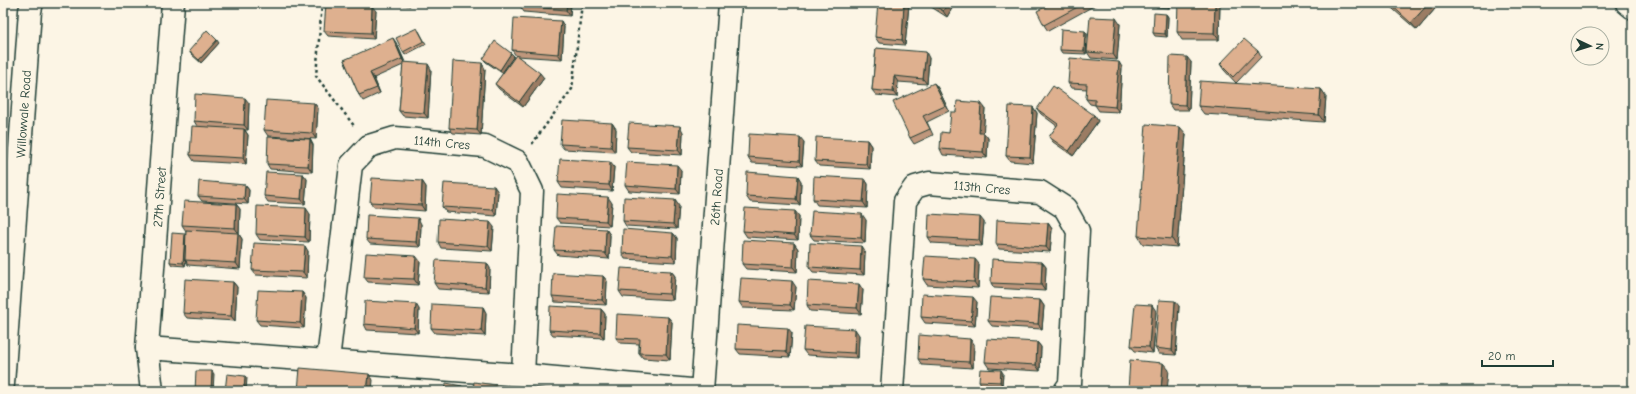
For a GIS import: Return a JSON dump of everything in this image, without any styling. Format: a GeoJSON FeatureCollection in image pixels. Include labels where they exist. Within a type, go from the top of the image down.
{"type":"FeatureCollection","features":[{"type":"Feature","properties":{"kind":"street","name":"27th Street"},"geometry":{"type":"LineString","coordinates":[[152,391],[147,348],[173,3]]}},
{"type":"Feature","properties":{"kind":"street","name":"26th Road"},"geometry":{"type":"LineString","coordinates":[[702,391],[730,3]]}},
{"type":"Feature","properties":{"kind":"street"},"geometry":{"type":"LineString","coordinates":[[1627,3],[1633,8]]}},
{"type":"Feature","properties":{"kind":"street","name":"Willowvale Road"},"geometry":{"type":"LineString","coordinates":[[3,384],[9,222],[30,6]]}},
{"type":"Feature","properties":{"kind":"street","name":"114th Cres"},"geometry":{"type":"LineString","coordinates":[[328,360],[351,165],[369,146],[395,138],[485,146],[518,162]]}},
{"type":"Feature","properties":{"kind":"street"},"geometry":{"type":"LineString","coordinates":[[518,162],[532,191],[524,375]]}},
{"type":"Feature","properties":{"kind":"street","name":"113th Cres"},"geometry":{"type":"LineString","coordinates":[[892,391],[905,201],[915,187],[929,183],[1040,192],[1065,208],[1078,231],[1070,384],[1065,391]]}},
{"type":"Feature","properties":{"kind":"street"},"geometry":{"type":"LineString","coordinates":[[147,348],[524,375],[702,391]]}},
{"type":"Feature","properties":{"kind":"path"},"geometry":{"type":"LineString","coordinates":[[322,3],[316,76],[369,146]]}},
{"type":"Feature","properties":{"kind":"path"},"geometry":{"type":"LineString","coordinates":[[518,162],[572,89],[582,3]]}},
{"type":"Feature","properties":{"kind":"building"},"geometry":{"type":"Polygon","coordinates":[[[326,3],[372,6],[371,33],[324,31],[326,3]]]}},
{"type":"Feature","properties":{"kind":"building"},"geometry":{"type":"Polygon","coordinates":[[[520,3],[567,3],[566,10],[520,6],[520,3]]]}},
{"type":"Feature","properties":{"kind":"building"},"geometry":{"type":"Polygon","coordinates":[[[878,3],[904,3],[902,40],[875,37],[878,3]]]}},
{"type":"Feature","properties":{"kind":"building"},"geometry":{"type":"Polygon","coordinates":[[[930,3],[948,3],[943,11],[930,3]]]}},
{"type":"Feature","properties":{"kind":"building"},"geometry":{"type":"Polygon","coordinates":[[[1048,3],[1085,3],[1044,25],[1037,11],[1049,5],[1048,3]]]}},
{"type":"Feature","properties":{"kind":"building"},"geometry":{"type":"Polygon","coordinates":[[[1167,3],[1167,5],[1154,4],[1167,3]]]}},
{"type":"Feature","properties":{"kind":"building"},"geometry":{"type":"Polygon","coordinates":[[[1178,3],[1215,3],[1214,33],[1177,32],[1178,3]]]}},
{"type":"Feature","properties":{"kind":"building"},"geometry":{"type":"Polygon","coordinates":[[[1389,3],[1429,3],[1411,23],[1389,3]]]}},
{"type":"Feature","properties":{"kind":"building"},"geometry":{"type":"Polygon","coordinates":[[[1154,13],[1166,14],[1165,34],[1153,33],[1154,13]]]}},
{"type":"Feature","properties":{"kind":"building"},"geometry":{"type":"Polygon","coordinates":[[[1090,17],[1116,18],[1113,54],[1087,52],[1090,17]]]}},
{"type":"Feature","properties":{"kind":"building"},"geometry":{"type":"Polygon","coordinates":[[[514,18],[561,21],[558,54],[512,50],[514,18]]]}},
{"type":"Feature","properties":{"kind":"building"},"geometry":{"type":"Polygon","coordinates":[[[417,28],[424,41],[403,52],[396,38],[417,28]]]}},
{"type":"Feature","properties":{"kind":"building"},"geometry":{"type":"Polygon","coordinates":[[[1061,29],[1085,31],[1084,51],[1060,50],[1061,29]]]}},
{"type":"Feature","properties":{"kind":"building"},"geometry":{"type":"Polygon","coordinates":[[[207,30],[217,40],[199,60],[189,51],[207,30]]]}},
{"type":"Feature","properties":{"kind":"building"},"geometry":{"type":"Polygon","coordinates":[[[393,38],[402,59],[370,73],[377,88],[359,95],[344,60],[393,38]]]}},
{"type":"Feature","properties":{"kind":"building"},"geometry":{"type":"Polygon","coordinates":[[[1244,39],[1258,51],[1233,77],[1220,64],[1244,39]]]}},
{"type":"Feature","properties":{"kind":"building"},"geometry":{"type":"Polygon","coordinates":[[[495,41],[511,53],[500,70],[483,59],[495,41]]]}},
{"type":"Feature","properties":{"kind":"building"},"geometry":{"type":"Polygon","coordinates":[[[876,48],[926,52],[923,79],[894,76],[893,92],[872,90],[876,48]]]}},
{"type":"Feature","properties":{"kind":"building"},"geometry":{"type":"Polygon","coordinates":[[[516,55],[540,73],[519,102],[495,84],[516,55]]]}},
{"type":"Feature","properties":{"kind":"building"},"geometry":{"type":"Polygon","coordinates":[[[1170,56],[1187,57],[1185,105],[1169,104],[1170,56]]]}},
{"type":"Feature","properties":{"kind":"building"},"geometry":{"type":"Polygon","coordinates":[[[1070,58],[1119,62],[1115,107],[1095,105],[1095,100],[1086,99],[1087,84],[1068,83],[1070,58]]]}},
{"type":"Feature","properties":{"kind":"building"},"geometry":{"type":"Polygon","coordinates":[[[453,61],[482,63],[477,130],[449,128],[453,61]]]}},
{"type":"Feature","properties":{"kind":"building"},"geometry":{"type":"Polygon","coordinates":[[[403,62],[428,64],[424,113],[399,111],[403,62]]]}},
{"type":"Feature","properties":{"kind":"building"},"geometry":{"type":"Polygon","coordinates":[[[1200,81],[1321,89],[1319,115],[1198,106],[1200,81]]]}},
{"type":"Feature","properties":{"kind":"building"},"geometry":{"type":"Polygon","coordinates":[[[934,83],[945,106],[923,116],[930,129],[910,138],[893,102],[934,83]]]}},
{"type":"Feature","properties":{"kind":"building"},"geometry":{"type":"Polygon","coordinates":[[[1053,86],[1094,115],[1069,151],[1049,137],[1058,124],[1037,109],[1053,86]]]}},
{"type":"Feature","properties":{"kind":"building"},"geometry":{"type":"Polygon","coordinates":[[[195,94],[245,98],[244,125],[194,121],[195,94]]]}},
{"type":"Feature","properties":{"kind":"building"},"geometry":{"type":"Polygon","coordinates":[[[266,100],[314,103],[312,133],[264,130],[266,100]]]}},
{"type":"Feature","properties":{"kind":"building"},"geometry":{"type":"Polygon","coordinates":[[[957,101],[981,103],[979,133],[984,133],[983,152],[940,149],[941,132],[949,133],[951,112],[956,112],[957,101]]]}},
{"type":"Feature","properties":{"kind":"building"},"geometry":{"type":"Polygon","coordinates":[[[1009,106],[1033,107],[1030,157],[1006,156],[1009,106]]]}},
{"type":"Feature","properties":{"kind":"building"},"geometry":{"type":"Polygon","coordinates":[[[562,120],[612,123],[611,147],[560,144],[562,120]]]}},
{"type":"Feature","properties":{"kind":"building"},"geometry":{"type":"Polygon","coordinates":[[[629,123],[680,126],[678,150],[627,147],[629,123]]]}},
{"type":"Feature","properties":{"kind":"building"},"geometry":{"type":"Polygon","coordinates":[[[1146,124],[1180,127],[1172,239],[1138,236],[1146,124]]]}},
{"type":"Feature","properties":{"kind":"building"},"geometry":{"type":"Polygon","coordinates":[[[192,126],[244,129],[243,158],[190,155],[192,126]]]}},
{"type":"Feature","properties":{"kind":"building"},"geometry":{"type":"Polygon","coordinates":[[[749,134],[800,137],[799,161],[748,157],[749,134]]]}},
{"type":"Feature","properties":{"kind":"building"},"geometry":{"type":"Polygon","coordinates":[[[268,137],[310,139],[308,166],[267,164],[268,137]]]}},
{"type":"Feature","properties":{"kind":"building"},"geometry":{"type":"Polygon","coordinates":[[[816,137],[867,140],[866,164],[815,161],[816,137]]]}},
{"type":"Feature","properties":{"kind":"building"},"geometry":{"type":"Polygon","coordinates":[[[560,159],[610,162],[609,185],[558,182],[560,159]]]}},
{"type":"Feature","properties":{"kind":"building"},"geometry":{"type":"Polygon","coordinates":[[[627,162],[677,165],[676,189],[625,185],[627,162]]]}},
{"type":"Feature","properties":{"kind":"building"},"geometry":{"type":"Polygon","coordinates":[[[266,172],[303,174],[301,199],[264,196],[266,172]]]}},
{"type":"Feature","properties":{"kind":"building"},"geometry":{"type":"Polygon","coordinates":[[[747,172],[798,176],[796,199],[746,196],[747,172]]]}},
{"type":"Feature","properties":{"kind":"building"},"geometry":{"type":"Polygon","coordinates":[[[814,176],[865,179],[863,202],[813,199],[814,176]]]}},
{"type":"Feature","properties":{"kind":"building"},"geometry":{"type":"Polygon","coordinates":[[[372,178],[422,181],[421,205],[370,202],[372,178]]]}},
{"type":"Feature","properties":{"kind":"building"},"geometry":{"type":"Polygon","coordinates":[[[199,181],[245,185],[244,199],[198,196],[199,181]]]}},
{"type":"Feature","properties":{"kind":"building"},"geometry":{"type":"Polygon","coordinates":[[[444,183],[494,186],[493,210],[442,207],[444,183]]]}},
{"type":"Feature","properties":{"kind":"building"},"geometry":{"type":"Polygon","coordinates":[[[557,194],[608,197],[606,221],[556,218],[557,194]]]}},
{"type":"Feature","properties":{"kind":"building"},"geometry":{"type":"Polygon","coordinates":[[[624,197],[675,200],[673,224],[623,221],[624,197]]]}},
{"type":"Feature","properties":{"kind":"building"},"geometry":{"type":"Polygon","coordinates":[[[184,201],[236,204],[235,228],[182,225],[184,201]]]}},
{"type":"Feature","properties":{"kind":"building"},"geometry":{"type":"Polygon","coordinates":[[[257,206],[306,208],[305,237],[256,234],[257,206]]]}},
{"type":"Feature","properties":{"kind":"building"},"geometry":{"type":"Polygon","coordinates":[[[745,208],[795,211],[794,235],[743,231],[745,208]]]}},
{"type":"Feature","properties":{"kind":"building"},"geometry":{"type":"Polygon","coordinates":[[[812,211],[862,214],[861,238],[810,235],[812,211]]]}},
{"type":"Feature","properties":{"kind":"building"},"geometry":{"type":"Polygon","coordinates":[[[929,214],[980,217],[979,240],[928,237],[929,214]]]}},
{"type":"Feature","properties":{"kind":"building"},"geometry":{"type":"Polygon","coordinates":[[[367,215],[418,218],[416,242],[366,239],[367,215]]]}},
{"type":"Feature","properties":{"kind":"building"},"geometry":{"type":"Polygon","coordinates":[[[439,219],[490,222],[488,246],[438,242],[439,219]]]}},
{"type":"Feature","properties":{"kind":"building"},"geometry":{"type":"Polygon","coordinates":[[[997,220],[1048,223],[1046,247],[996,244],[997,220]]]}},
{"type":"Feature","properties":{"kind":"building"},"geometry":{"type":"Polygon","coordinates":[[[556,226],[606,229],[605,253],[554,250],[556,226]]]}},
{"type":"Feature","properties":{"kind":"building"},"geometry":{"type":"Polygon","coordinates":[[[623,229],[673,233],[672,256],[622,253],[623,229]]]}},
{"type":"Feature","properties":{"kind":"building"},"geometry":{"type":"Polygon","coordinates":[[[186,230],[238,233],[236,263],[185,260],[186,230]]]}},
{"type":"Feature","properties":{"kind":"building"},"geometry":{"type":"Polygon","coordinates":[[[172,233],[185,234],[183,263],[170,262],[172,233]]]}},
{"type":"Feature","properties":{"kind":"building"},"geometry":{"type":"Polygon","coordinates":[[[743,240],[794,243],[793,267],[742,264],[743,240]]]}},
{"type":"Feature","properties":{"kind":"building"},"geometry":{"type":"Polygon","coordinates":[[[254,243],[305,246],[303,272],[252,270],[254,243]]]}},
{"type":"Feature","properties":{"kind":"building"},"geometry":{"type":"Polygon","coordinates":[[[810,243],[861,246],[860,270],[809,267],[810,243]]]}},
{"type":"Feature","properties":{"kind":"building"},"geometry":{"type":"Polygon","coordinates":[[[366,253],[416,256],[414,279],[364,277],[366,253]]]}},
{"type":"Feature","properties":{"kind":"building"},"geometry":{"type":"Polygon","coordinates":[[[925,256],[975,259],[974,282],[923,279],[925,256]]]}},
{"type":"Feature","properties":{"kind":"building"},"geometry":{"type":"Polygon","coordinates":[[[992,259],[1042,262],[1041,285],[991,283],[992,259]]]}},
{"type":"Feature","properties":{"kind":"building"},"geometry":{"type":"Polygon","coordinates":[[[436,260],[487,263],[485,287],[434,283],[436,260]]]}},
{"type":"Feature","properties":{"kind":"building"},"geometry":{"type":"Polygon","coordinates":[[[621,268],[671,271],[669,294],[619,291],[621,268]]]}},
{"type":"Feature","properties":{"kind":"building"},"geometry":{"type":"Polygon","coordinates":[[[553,273],[603,276],[602,300],[552,296],[553,273]]]}},
{"type":"Feature","properties":{"kind":"building"},"geometry":{"type":"Polygon","coordinates":[[[741,278],[792,281],[790,305],[739,302],[741,278]]]}},
{"type":"Feature","properties":{"kind":"building"},"geometry":{"type":"Polygon","coordinates":[[[185,279],[233,282],[231,316],[183,313],[185,279]]]}},
{"type":"Feature","properties":{"kind":"building"},"geometry":{"type":"Polygon","coordinates":[[[808,281],[859,284],[857,308],[807,305],[808,281]]]}},
{"type":"Feature","properties":{"kind":"building"},"geometry":{"type":"Polygon","coordinates":[[[258,290],[302,292],[300,323],[256,320],[258,290]]]}},
{"type":"Feature","properties":{"kind":"building"},"geometry":{"type":"Polygon","coordinates":[[[922,294],[973,297],[971,321],[921,317],[922,294]]]}},
{"type":"Feature","properties":{"kind":"building"},"geometry":{"type":"Polygon","coordinates":[[[990,297],[1040,300],[1038,324],[988,321],[990,297]]]}},
{"type":"Feature","properties":{"kind":"building"},"geometry":{"type":"Polygon","coordinates":[[[1159,300],[1175,301],[1172,350],[1155,348],[1159,300]]]}},
{"type":"Feature","properties":{"kind":"building"},"geometry":{"type":"Polygon","coordinates":[[[365,301],[416,304],[414,328],[364,324],[365,301]]]}},
{"type":"Feature","properties":{"kind":"building"},"geometry":{"type":"Polygon","coordinates":[[[432,304],[483,307],[481,331],[431,328],[432,304]]]}},
{"type":"Feature","properties":{"kind":"building"},"geometry":{"type":"Polygon","coordinates":[[[1135,304],[1152,305],[1149,347],[1131,346],[1135,304]]]}},
{"type":"Feature","properties":{"kind":"building"},"geometry":{"type":"Polygon","coordinates":[[[550,306],[601,309],[600,333],[549,330],[550,306]]]}},
{"type":"Feature","properties":{"kind":"building"},"geometry":{"type":"Polygon","coordinates":[[[617,314],[668,317],[666,354],[639,353],[640,339],[616,338],[617,314]]]}},
{"type":"Feature","properties":{"kind":"building"},"geometry":{"type":"Polygon","coordinates":[[[737,325],[788,328],[786,351],[736,349],[737,325]]]}},
{"type":"Feature","properties":{"kind":"building"},"geometry":{"type":"Polygon","coordinates":[[[805,326],[855,329],[854,353],[803,350],[805,326]]]}},
{"type":"Feature","properties":{"kind":"building"},"geometry":{"type":"Polygon","coordinates":[[[919,335],[970,339],[969,362],[918,359],[919,335]]]}},
{"type":"Feature","properties":{"kind":"building"},"geometry":{"type":"Polygon","coordinates":[[[987,339],[1037,342],[1036,365],[985,362],[987,339]]]}},
{"type":"Feature","properties":{"kind":"building"},"geometry":{"type":"Polygon","coordinates":[[[1130,360],[1163,363],[1161,391],[1128,391],[1130,360]]]}},
{"type":"Feature","properties":{"kind":"building"},"geometry":{"type":"Polygon","coordinates":[[[300,368],[369,374],[367,391],[298,391],[300,368]]]}},
{"type":"Feature","properties":{"kind":"building"},"geometry":{"type":"Polygon","coordinates":[[[980,369],[1001,370],[1000,382],[979,381],[980,369]]]}},
{"type":"Feature","properties":{"kind":"building"},"geometry":{"type":"Polygon","coordinates":[[[196,371],[212,371],[211,391],[195,391],[196,371]]]}},
{"type":"Feature","properties":{"kind":"building"},"geometry":{"type":"Polygon","coordinates":[[[227,374],[245,376],[244,391],[225,391],[227,374]]]}},
{"type":"Feature","properties":{"kind":"building"},"geometry":{"type":"Polygon","coordinates":[[[474,382],[516,388],[515,391],[473,391],[474,382]]]}},
{"type":"Feature","properties":{"kind":"building"},"geometry":{"type":"Polygon","coordinates":[[[446,383],[462,386],[461,391],[445,391],[446,383]]]}}]}
